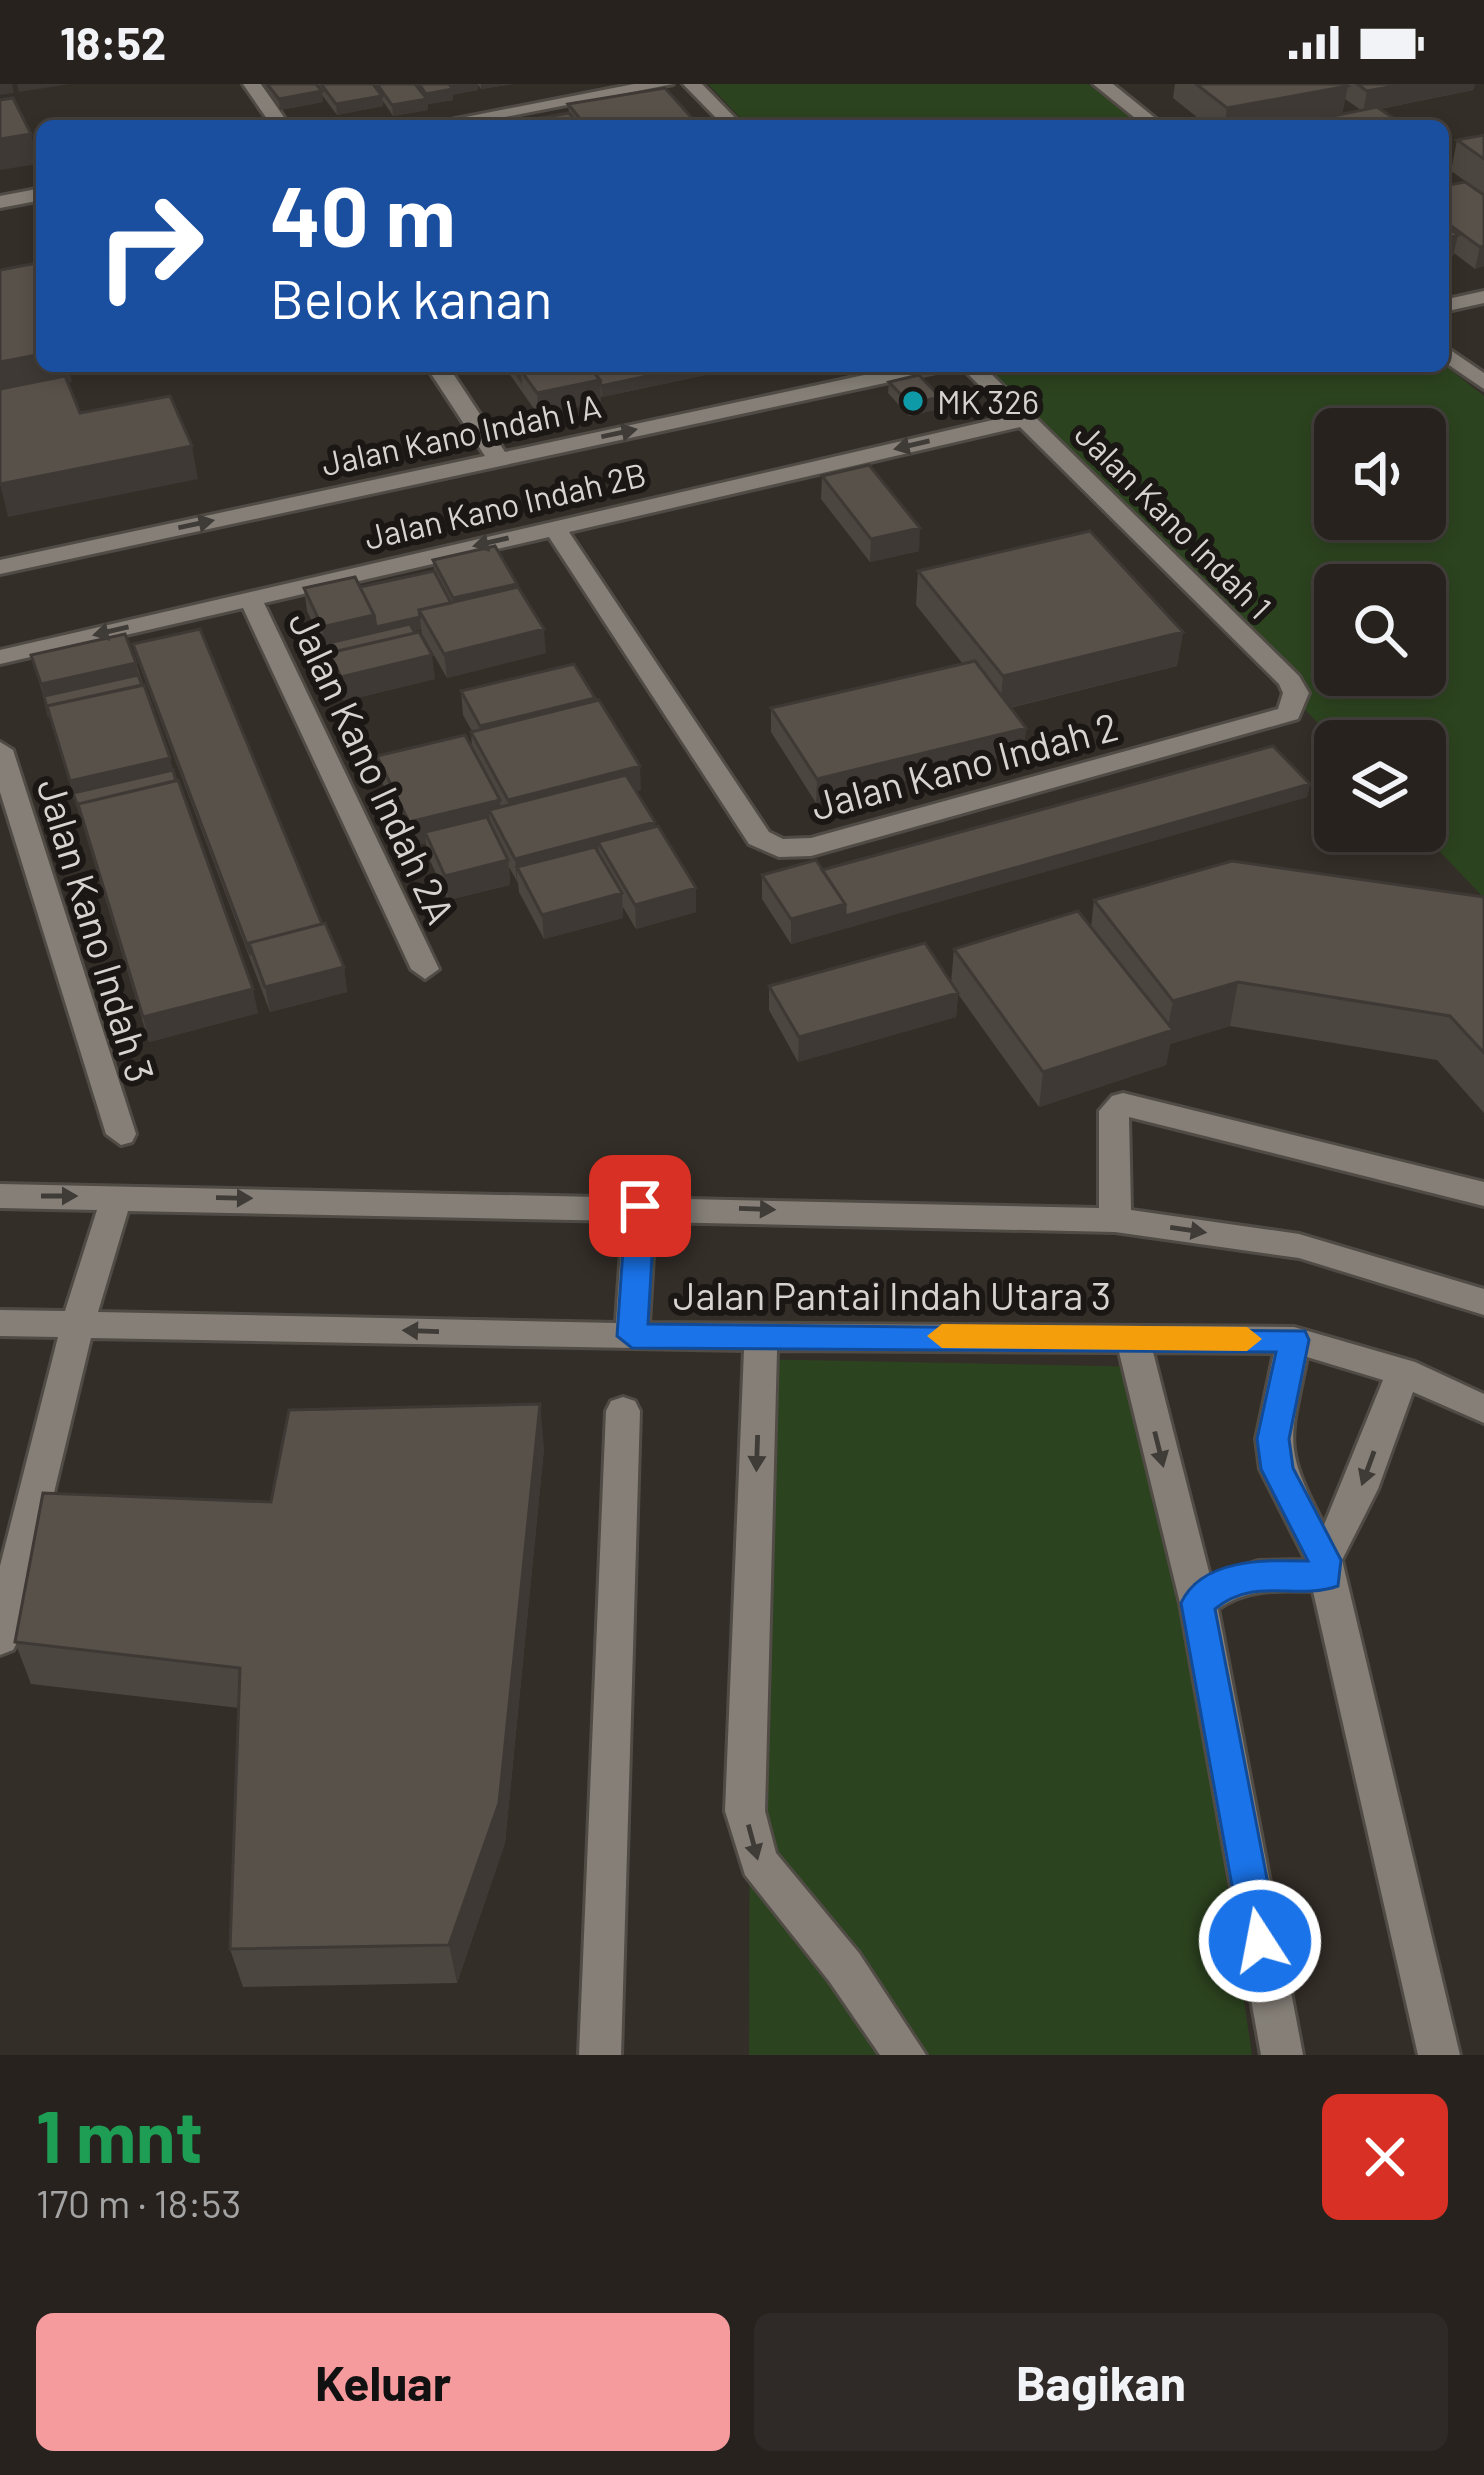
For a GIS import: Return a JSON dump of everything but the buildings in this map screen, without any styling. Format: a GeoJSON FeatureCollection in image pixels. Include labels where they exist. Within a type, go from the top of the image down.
{"type":"FeatureCollection","features":[{"type":"Feature","properties":{"kind":"street"},"geometry":{"type":"LineString","coordinates":[[252,84],[276,120]]}},
{"type":"Feature","properties":{"kind":"street"},"geometry":{"type":"LineString","coordinates":[[463,120],[664,84]]}},
{"type":"Feature","properties":{"kind":"street"},"geometry":{"type":"LineString","coordinates":[[692,84],[728,120]]}},
{"type":"Feature","properties":{"kind":"street"},"geometry":{"type":"LineString","coordinates":[[1102,84],[1148,120]]}},
{"type":"Feature","properties":{"kind":"street"},"geometry":{"type":"LineString","coordinates":[[0,202],[36,195]]}},
{"type":"Feature","properties":{"kind":"street"},"geometry":{"type":"LineString","coordinates":[[1449,305],[1484,297]]}},
{"type":"Feature","properties":{"kind":"street"},"geometry":{"type":"LineString","coordinates":[[1449,356],[1484,383]]}},
{"type":"Feature","properties":{"kind":"street"},"geometry":{"type":"LineString","coordinates":[[441,372],[498,459]]}},
{"type":"Feature","properties":{"kind":"street","name":"Jalan Kano Indah I A"},"geometry":{"type":"LineString","coordinates":[[0,567],[908,372]]}},
{"type":"Feature","properties":{"kind":"street","name":"Jalan Kano Indah 1"},"geometry":{"type":"LineString","coordinates":[[977,372],[1290,681],[1296,704],[1289,714],[1271,723]]}},
{"type":"Feature","properties":{"kind":"street","name":"Jalan Kano Indah 2B"},"geometry":{"type":"LineString","coordinates":[[0,657],[1026,418]]}},
{"type":"Feature","properties":{"kind":"street","name":"Jalan Kano Indah 2"},"geometry":{"type":"LineString","coordinates":[[554,527],[759,838],[779,848],[811,847],[1271,723]]}},
{"type":"Feature","properties":{"kind":"street","name":"Jalan Kano Indah 2A"},"geometry":{"type":"LineString","coordinates":[[250,598],[425,969]]}},
{"type":"Feature","properties":{"kind":"street","name":"Jalan Kano Indah 3"},"geometry":{"type":"LineString","coordinates":[[0,750],[121,1134]]}},
{"type":"Feature","properties":{"kind":"street"},"geometry":{"type":"LineString","coordinates":[[1115,1220],[1114,1111],[1123,1103],[1484,1193]]}},
{"type":"Feature","properties":{"kind":"street","name":"Jalan Pantai Indah Utara 3"},"geometry":{"type":"LineString","coordinates":[[0,1196],[640,1206],[1115,1220],[1299,1246],[1484,1302]]}},
{"type":"Feature","properties":{"kind":"street"},"geometry":{"type":"LineString","coordinates":[[0,1639],[79,1321],[117,1196]]}},
{"type":"Feature","properties":{"kind":"street"},"geometry":{"type":"LineString","coordinates":[[632,1336],[640,1206]]}},
{"type":"Feature","properties":{"kind":"street","name":"Jalan Pantai Indah Utara 3"},"geometry":{"type":"LineString","coordinates":[[0,1323],[79,1321],[632,1336],[1294,1340],[1403,1372],[1484,1409]]}},
{"type":"Feature","properties":{"kind":"street"},"geometry":{"type":"LineString","coordinates":[[761,1336],[745,1811],[759,1862],[844,1967],[904,2055]]}},
{"type":"Feature","properties":{"kind":"street"},"geometry":{"type":"LineString","coordinates":[[1132,1336],[1198,1603],[1282,2055]]}},
{"type":"Feature","properties":{"kind":"street"},"geometry":{"type":"LineString","coordinates":[[1294,1340],[1275,1426],[1277,1469],[1325,1568],[1439,2055]]}},
{"type":"Feature","properties":{"kind":"street"},"geometry":{"type":"LineString","coordinates":[[1325,1568],[1403,1372]]}},
{"type":"Feature","properties":{"kind":"street"},"geometry":{"type":"LineString","coordinates":[[600,2055],[623,1411]]}},
{"type":"Feature","properties":{"kind":"street"},"geometry":{"type":"LineString","coordinates":[[1198,1603],[1218,1587],[1252,1574],[1325,1568]]}},
{"type":"Feature","properties":{"kind":"green space"},"geometry":{"type":"Polygon","coordinates":[[[708,84],[1088,84],[1133,120],[742,120],[708,84]]]}},
{"type":"Feature","properties":{"kind":"green space"},"geometry":{"type":"Polygon","coordinates":[[[1449,369],[1484,396],[1484,898],[1440,852],[1446,852],[1446,720],[1315,720],[983,372],[1449,369]]]}},
{"type":"Feature","properties":{"kind":"green space"},"geometry":{"type":"Polygon","coordinates":[[[751,1359],[1151,1367],[1252,2055],[749,2055],[751,1359]]]}},
{"type":"Feature","properties":{"kind":"slow traffic"},"geometry":{"type":"LineString","coordinates":[[942,1336],[1247,1339]]}},
{"type":"Feature","properties":{"kind":"place","name":"MK 326"},"geometry":{"type":"Point","coordinates":[913,401]}},
{"type":"Feature","properties":{"kind":"route"},"geometry":{"type":"LineString","coordinates":[[640,1206],[632,1336],[1294,1340],[1273,1439],[1277,1469],[1324,1560],[1327,1576],[1252,1574],[1218,1587],[1198,1603],[1260,1941]]}}]}
